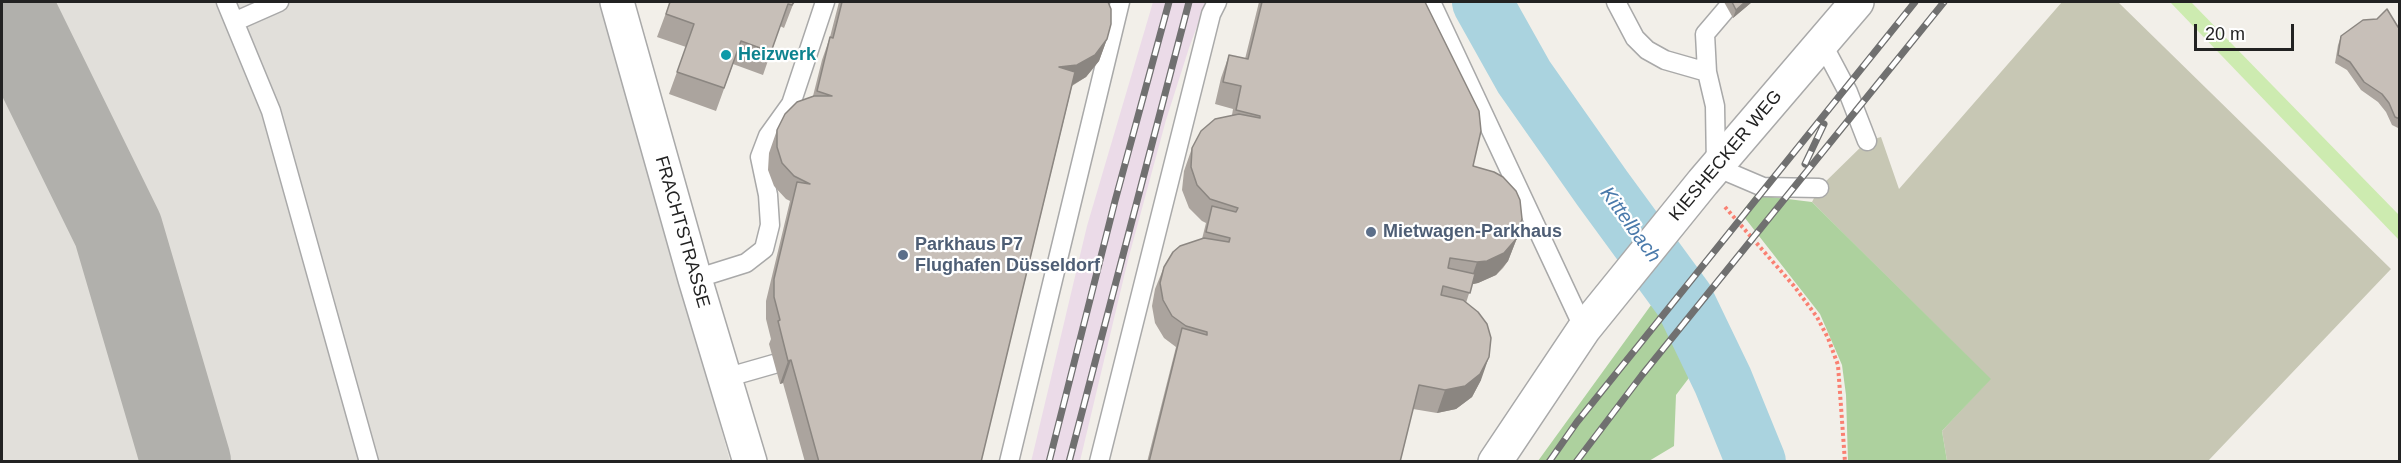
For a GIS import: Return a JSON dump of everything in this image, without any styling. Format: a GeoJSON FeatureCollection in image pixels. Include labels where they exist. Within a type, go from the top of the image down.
{"type":"FeatureCollection","features":[{"type":"Feature","properties":{"kind":"street","name":"FRACHTSTRASSE"},"geometry":{"type":"LineString","coordinates":[[617,2],[695,279],[750,462]]}},
{"type":"Feature","properties":{"kind":"street","name":"KIESHECKER WEG"},"geometry":{"type":"LineString","coordinates":[[1495,462],[1584,329],[1710,174],[1857,2]]}},
{"type":"Feature","properties":{"kind":"lane"},"geometry":{"type":"LineString","coordinates":[[226,2],[236,21],[271,111],[369,462]]}},
{"type":"Feature","properties":{"kind":"lane"},"geometry":{"type":"LineString","coordinates":[[236,21],[279,2]]}},
{"type":"Feature","properties":{"kind":"lane"},"geometry":{"type":"LineString","coordinates":[[695,279],[746,263],[765,249],[770,225],[768,195],[760,157],[768,136],[791,104],[825,2]]}},
{"type":"Feature","properties":{"kind":"lane"},"geometry":{"type":"LineString","coordinates":[[1009,462],[1120,2]]}},
{"type":"Feature","properties":{"kind":"lane"},"geometry":{"type":"LineString","coordinates":[[1099,462],[1210,14],[1217,2]]}},
{"type":"Feature","properties":{"kind":"lane"},"geometry":{"type":"LineString","coordinates":[[1431,2],[1584,329]]}},
{"type":"Feature","properties":{"kind":"lane"},"geometry":{"type":"LineString","coordinates":[[1616,2],[1635,38],[1647,50],[1665,60],[1707,72]]}},
{"type":"Feature","properties":{"kind":"lane"},"geometry":{"type":"LineString","coordinates":[[1720,8],[1705,34],[1707,72],[1715,106],[1710,174],[1763,187],[1819,188]]}},
{"type":"Feature","properties":{"kind":"lane"},"geometry":{"type":"LineString","coordinates":[[1822,43],[1848,92],[1867,141]]}},
{"type":"Feature","properties":{"kind":"lane"},"geometry":{"type":"LineString","coordinates":[[1460,112],[1470,83]]}},
{"type":"Feature","properties":{"kind":"lane"},"geometry":{"type":"LineString","coordinates":[[797,87],[816,86]]}},
{"type":"Feature","properties":{"kind":"lane"},"geometry":{"type":"LineString","coordinates":[[1514,232],[1532,221]]}},
{"type":"Feature","properties":{"kind":"lane"},"geometry":{"type":"LineString","coordinates":[[725,378],[774,364]]}},
{"type":"Feature","properties":{"kind":"path"},"geometry":{"type":"LineString","coordinates":[[1710,174],[1817,317],[1828,338],[1838,365],[1845,462]]}},
{"type":"Feature","properties":{"kind":"shaded area"},"geometry":{"type":"Polygon","coordinates":[[[2,2],[604,2],[730,461],[2,461],[2,2]]]}},
{"type":"Feature","properties":{"kind":"shaded area"},"geometry":{"type":"Polygon","coordinates":[[[1153,2],[1206,2],[1166,120],[1128,260],[1080,461],[1031,462],[1087,226],[1153,2]]]}},
{"type":"Feature","properties":{"kind":"shaded area"},"geometry":{"type":"Polygon","coordinates":[[[2062,2],[2118,2],[2391,269],[2208,461],[1947,461],[1942,431],[1990,379],[1812,202],[1819,188],[1867,141],[1881,137],[1899,189],[2062,2]]]}},
{"type":"Feature","properties":{"kind":"green space"},"geometry":{"type":"Polygon","coordinates":[[[2170,2],[2191,2],[2399,215],[2399,240],[2170,2]]]}},
{"type":"Feature","properties":{"kind":"green space"},"geometry":{"type":"Polygon","coordinates":[[[1755,195],[1812,202],[1991,379],[1942,431],[1947,461],[1848,461],[1846,395],[1842,365],[1820,314],[1741,213],[1755,195]]]}},
{"type":"Feature","properties":{"kind":"green space"},"geometry":{"type":"Polygon","coordinates":[[[1662,290],[1701,362],[1676,395],[1674,446],[1649,461],[1538,461],[1662,290]]]}},
{"type":"Feature","properties":{"kind":"building","name":"Heizwerk"},"geometry":{"type":"Polygon","coordinates":[[[670,2],[794,2],[792,5],[788,4],[771,52],[741,41],[724,88],[677,72],[694,24],[666,14],[670,2]]]}},
{"type":"Feature","properties":{"kind":"building","name":"Parkhaus P7 Flughafen Düsseldorf"},"geometry":{"type":"Polygon","coordinates":[[[842,2],[1108,2],[1111,9],[1111,24],[1107,39],[1095,55],[1077,65],[1059,67],[1075,72],[981,462],[819,462],[791,360],[788,361],[778,321],[780,320],[774,297],[774,279],[797,182],[810,184],[794,176],[782,163],[777,147],[777,130],[785,114],[797,102],[814,96],[832,96],[817,91],[830,37],[833,38],[842,2]]]}},
{"type":"Feature","properties":{"kind":"building","name":"Mietwagen-Parkhaus"},"geometry":{"type":"Polygon","coordinates":[[[1262,2],[1425,2],[1479,111],[1481,131],[1473,166],[1503,177],[1516,191],[1520,200],[1522,219],[1517,238],[1504,253],[1487,261],[1477,262],[1450,258],[1448,268],[1475,274],[1470,293],[1443,286],[1441,295],[1463,300],[1478,312],[1487,324],[1491,338],[1489,357],[1480,374],[1465,386],[1445,390],[1419,385],[1400,462],[1149,462],[1182,328],[1207,335],[1207,332],[1186,326],[1172,316],[1163,300],[1160,283],[1164,267],[1173,252],[1180,246],[1204,238],[1229,242],[1230,238],[1206,232],[1212,206],[1236,212],[1238,208],[1210,199],[1197,185],[1191,167],[1192,148],[1201,131],[1215,119],[1239,114],[1260,118],[1260,116],[1236,110],[1241,86],[1223,82],[1229,55],[1248,59],[1262,2]]]}},
{"type":"Feature","properties":{"kind":"building"},"geometry":{"type":"Polygon","coordinates":[[[1732,2],[1745,2],[1736,10],[1732,2]]]}},
{"type":"Feature","properties":{"kind":"building"},"geometry":{"type":"Polygon","coordinates":[[[2387,9],[2400,28],[2400,119],[2395,117],[2382,94],[2364,82],[2350,62],[2338,55],[2341,36],[2363,20],[2377,19],[2387,9]]]}},
{"type":"Feature","properties":{"kind":"waterway","name":"Kittelbach"},"geometry":{"type":"LineString","coordinates":[[1482,2],[1524,77],[1684,300],[1723,381],[1756,462]]}},
{"type":"Feature","properties":{"kind":"taxiway"},"geometry":{"type":"LineString","coordinates":[[6,2],[118,230],[186,462]]}},
{"type":"Feature","properties":{"kind":"railway"},"geometry":{"type":"LineString","coordinates":[[1049,462],[1115,201],[1169,2]]}},
{"type":"Feature","properties":{"kind":"railway"},"geometry":{"type":"LineString","coordinates":[[1069,462],[1189,2]]}},
{"type":"Feature","properties":{"kind":"railway"},"geometry":{"type":"LineString","coordinates":[[1549,462],[1577,422],[1915,2]]}},
{"type":"Feature","properties":{"kind":"railway"},"geometry":{"type":"LineString","coordinates":[[1576,462],[1642,375],[1944,2]]}},
{"type":"Feature","properties":{"kind":"railway"},"geometry":{"type":"LineString","coordinates":[[1805,164],[1824,124]]}},
{"type":"Feature","properties":{"kind":"place","name":"Heizwerk"},"geometry":{"type":"Point","coordinates":[726,55]}},
{"type":"Feature","properties":{"kind":"place","name":"Mietwagen-Parkhaus"},"geometry":{"type":"Point","coordinates":[1371,232]}},
{"type":"Feature","properties":{"kind":"place","name":"Parkhaus P7 Flughafen Düsseldorf"},"geometry":{"type":"Point","coordinates":[903,255]}}]}
